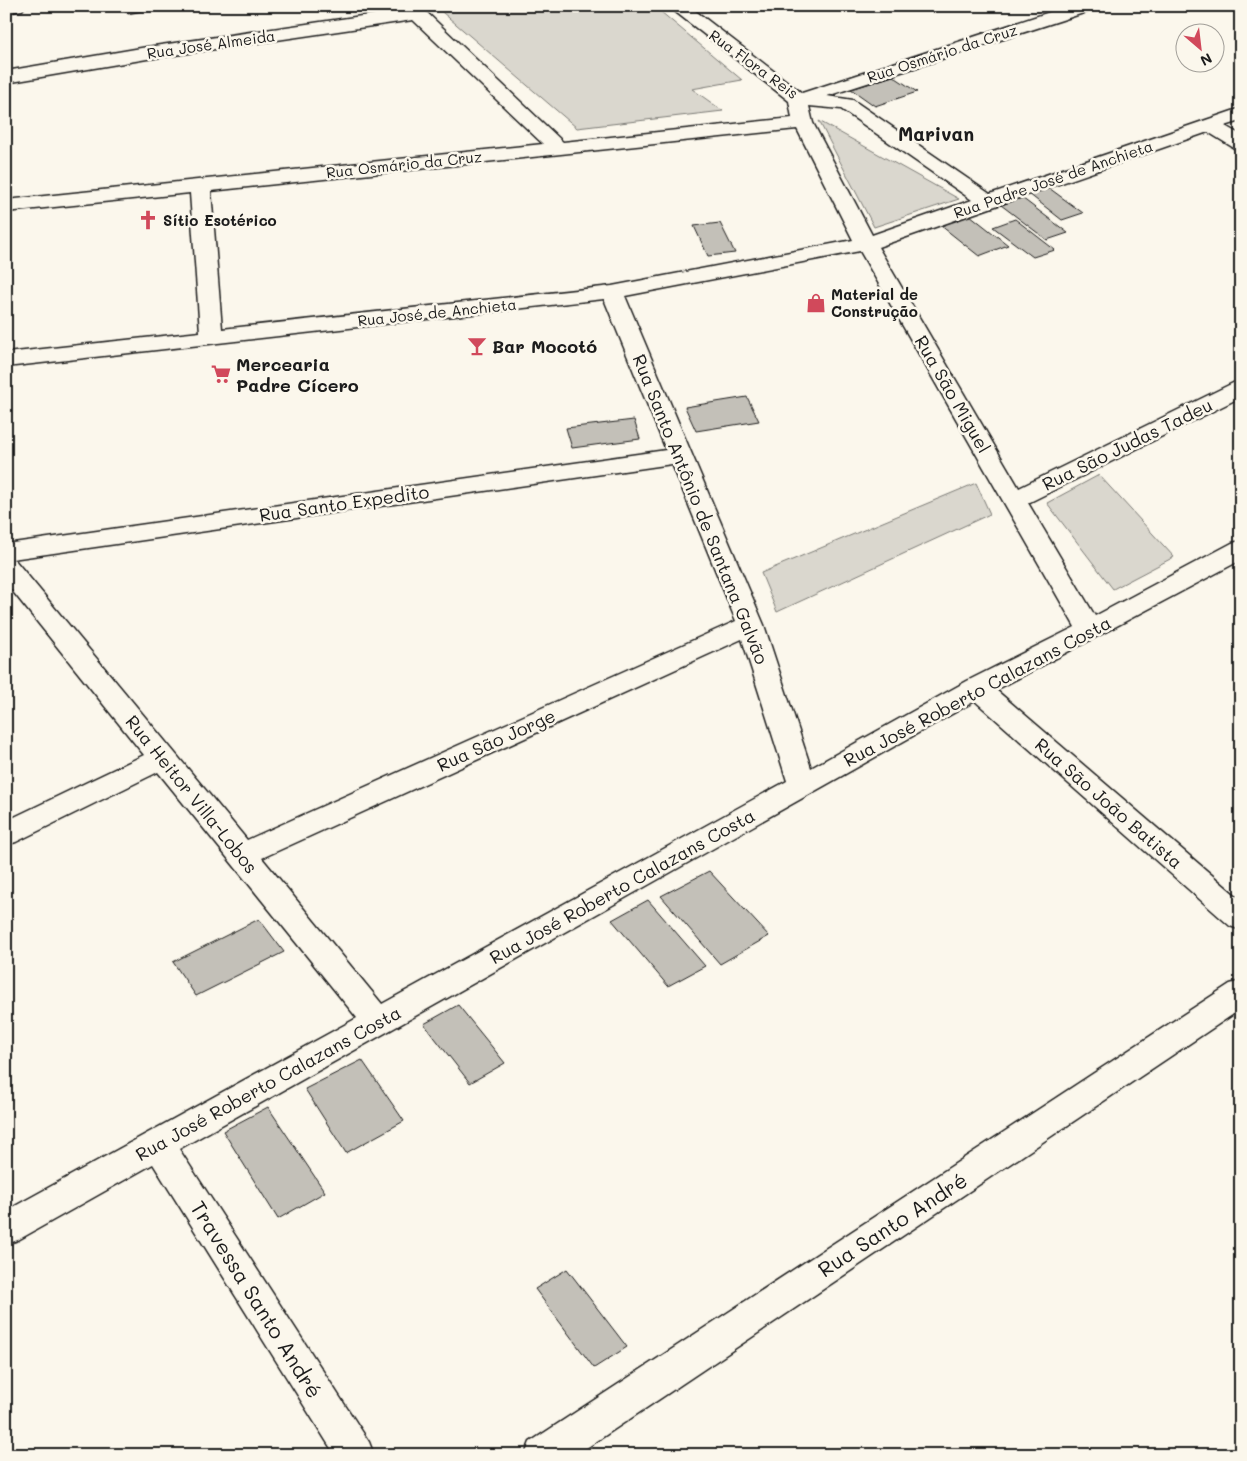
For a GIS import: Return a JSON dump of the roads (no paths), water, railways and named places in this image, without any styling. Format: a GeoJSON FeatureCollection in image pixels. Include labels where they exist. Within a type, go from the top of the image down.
{"type":"FeatureCollection","features":[{"type":"Feature","properties":{"kind":"street"},"geometry":{"type":"LineString","coordinates":[[6,8],[16,6]]}},
{"type":"Feature","properties":{"kind":"street","name":"Rua Flora Reis"},"geometry":{"type":"LineString","coordinates":[[677,6],[798,99],[846,104],[988,202]]}},
{"type":"Feature","properties":{"kind":"street","name":"Rua Osmário da Cruz"},"geometry":{"type":"LineString","coordinates":[[798,99],[1087,6]]}},
{"type":"Feature","properties":{"kind":"street"},"geometry":{"type":"LineString","coordinates":[[413,10],[558,148]]}},
{"type":"Feature","properties":{"kind":"street","name":"Rua José Almeida"},"geometry":{"type":"LineString","coordinates":[[6,77],[413,10]]}},
{"type":"Feature","properties":{"kind":"street","name":"Rua São Miguel"},"geometry":{"type":"LineString","coordinates":[[798,99],[803,123],[866,244],[1090,630]]}},
{"type":"Feature","properties":{"kind":"street","name":"Rua Padre José de Anchieta"},"geometry":{"type":"LineString","coordinates":[[866,244],[1241,114]]}},
{"type":"Feature","properties":{"kind":"street","name":"Rua Osmário da Cruz"},"geometry":{"type":"LineString","coordinates":[[6,206],[803,123]]}},
{"type":"Feature","properties":{"kind":"street"},"geometry":{"type":"LineString","coordinates":[[1210,125],[1241,144]]}},
{"type":"Feature","properties":{"kind":"street"},"geometry":{"type":"LineString","coordinates":[[200,185],[211,337]]}},
{"type":"Feature","properties":{"kind":"street","name":"Rua José de Anchieta"},"geometry":{"type":"LineString","coordinates":[[6,360],[612,292],[866,244]]}},
{"type":"Feature","properties":{"kind":"street","name":"Rua Santo Antônio de Santana Galvão"},"geometry":{"type":"LineString","coordinates":[[612,292],[750,625],[802,785]]}},
{"type":"Feature","properties":{"kind":"street","name":"Rua São Judas Tadeu"},"geometry":{"type":"LineString","coordinates":[[1014,500],[1241,388]]}},
{"type":"Feature","properties":{"kind":"street","name":"Rua Santo Expedito"},"geometry":{"type":"LineString","coordinates":[[6,552],[681,455]]}},
{"type":"Feature","properties":{"kind":"street","name":"Rua José Roberto Calazans Costa"},"geometry":{"type":"LineString","coordinates":[[6,1229],[978,688],[1241,549]]}},
{"type":"Feature","properties":{"kind":"street","name":"Rua Heitor Villa-Lobos"},"geometry":{"type":"LineString","coordinates":[[6,566],[378,1021]]}},
{"type":"Feature","properties":{"kind":"street","name":"Rua São Jorge"},"geometry":{"type":"LineString","coordinates":[[242,856],[750,625]]}},
{"type":"Feature","properties":{"kind":"street","name":"Rua São João Batista"},"geometry":{"type":"LineString","coordinates":[[978,688],[1241,918]]}},
{"type":"Feature","properties":{"kind":"street"},"geometry":{"type":"LineString","coordinates":[[6,834],[162,758]]}},
{"type":"Feature","properties":{"kind":"street","name":"Rua Santo André"},"geometry":{"type":"LineString","coordinates":[[543,1455],[1241,993]]}},
{"type":"Feature","properties":{"kind":"street","name":"Travessa Santo André"},"geometry":{"type":"LineString","coordinates":[[158,1144],[356,1455]]}},
{"type":"Feature","properties":{"kind":"place","name":"Sítio Esotérico"},"geometry":{"type":"Point","coordinates":[148,220]}},
{"type":"Feature","properties":{"kind":"place","name":"Material de Construção"},"geometry":{"type":"Point","coordinates":[816,303]}},
{"type":"Feature","properties":{"kind":"place","name":"Bar Mocotó"},"geometry":{"type":"Point","coordinates":[477,346]}},
{"type":"Feature","properties":{"kind":"place","name":"Mercearia Padre Cícero"},"geometry":{"type":"Point","coordinates":[221,374]}},
{"type":"Feature","properties":{"kind":"district","name":"Marivan"},"geometry":{"type":"Point","coordinates":[936,133]}}]}
